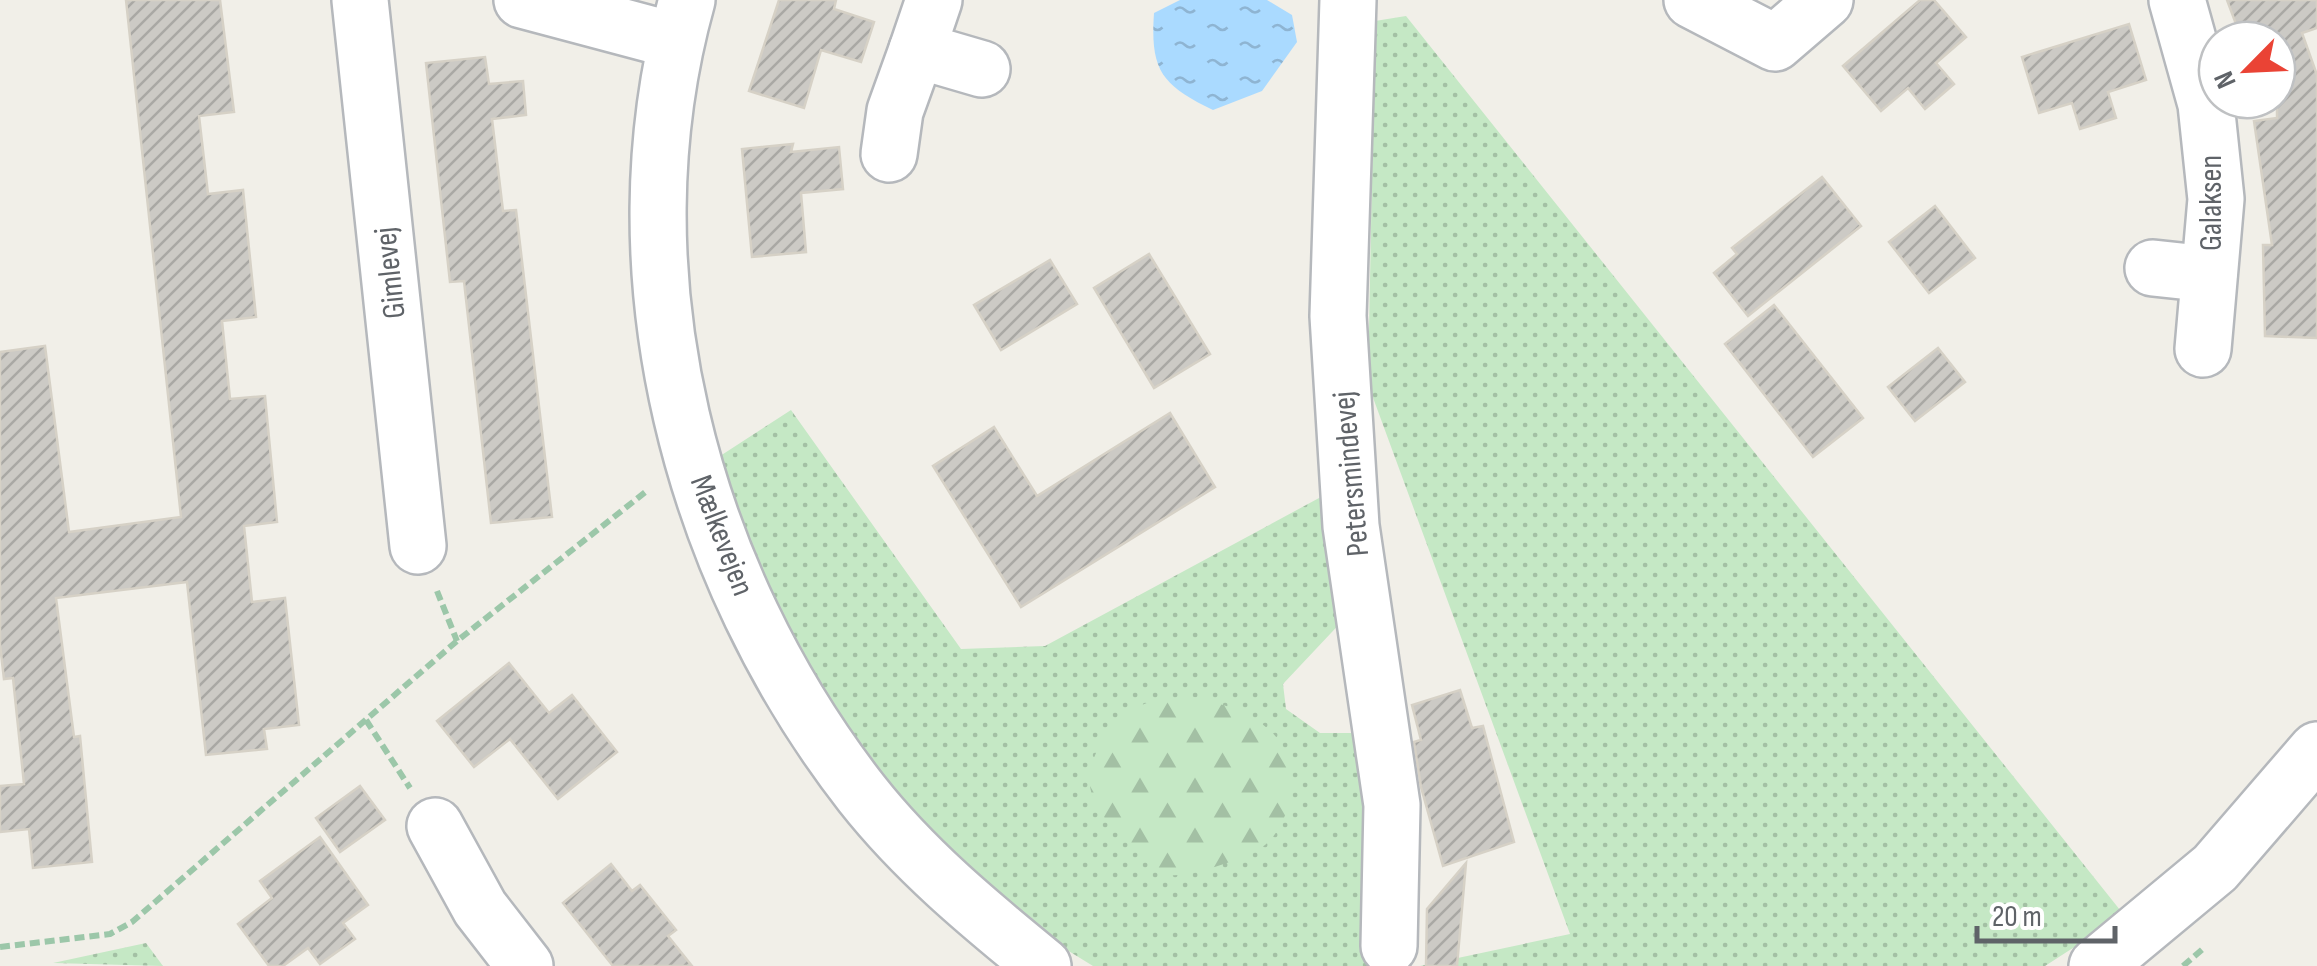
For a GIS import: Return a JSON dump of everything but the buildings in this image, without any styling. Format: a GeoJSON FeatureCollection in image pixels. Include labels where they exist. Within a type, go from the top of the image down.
{"type":"FeatureCollection","features":[{"type":"Feature","properties":{"kind":"street","name":"Gimlevej"},"geometry":{"type":"LineString","coordinates":[[360,0],[418,546]]}},
{"type":"Feature","properties":{"kind":"street"},"geometry":{"type":"LineString","coordinates":[[522,0],[681,21]]}},
{"type":"Feature","properties":{"kind":"street","name":"Petersmindevej"},"geometry":{"type":"LineString","coordinates":[[1348,0],[1338,316],[1351,526],[1392,806],[1390,946]]}},
{"type":"Feature","properties":{"kind":"street"},"geometry":{"type":"LineString","coordinates":[[1692,0],[1775,43],[1825,0]]}},
{"type":"Feature","properties":{"kind":"street","name":"Galaksen"},"geometry":{"type":"LineString","coordinates":[[2178,0],[2208,123],[2216,199],[2203,350]]}},
{"type":"Feature","properties":{"kind":"street","name":"Mælkevejen"},"geometry":{"type":"LineString","coordinates":[[681,21],[662,109],[658,251],[666,347],[686,440],[730,563],[787,686],[863,794],[952,893],[1043,966]]}},
{"type":"Feature","properties":{"kind":"street"},"geometry":{"type":"LineString","coordinates":[[889,154],[895,110],[926,25],[982,69]]}},
{"type":"Feature","properties":{"kind":"street"},"geometry":{"type":"LineString","coordinates":[[2153,268],[2209,274]]}},
{"type":"Feature","properties":{"kind":"street"},"geometry":{"type":"LineString","coordinates":[[2097,966],[2215,868],[2317,750]]}},
{"type":"Feature","properties":{"kind":"street"},"geometry":{"type":"LineString","coordinates":[[435,826],[480,908],[525,966]]}},
{"type":"Feature","properties":{"kind":"path"},"geometry":{"type":"LineString","coordinates":[[0,948],[110,934],[132,922],[457,641],[648,490]]}},
{"type":"Feature","properties":{"kind":"path"},"geometry":{"type":"LineString","coordinates":[[366,720],[435,826]]}},
{"type":"Feature","properties":{"kind":"green space"},"geometry":{"type":"Polygon","coordinates":[[[1406,16],[2124,915],[2045,966],[1420,966],[1570,934],[1368,384],[1375,21],[1406,16]]]}},
{"type":"Feature","properties":{"kind":"green space"},"geometry":{"type":"Polygon","coordinates":[[[791,410],[961,649],[1045,646],[1332,491],[1347,616],[1283,684],[1286,709],[1320,733],[1361,733],[1375,966],[1093,966],[944,853],[866,769],[803,674],[717,458],[791,410]]]}},
{"type":"Feature","properties":{"kind":"green space"},"geometry":{"type":"Polygon","coordinates":[[[1187,696],[1228,707],[1264,726],[1288,756],[1292,775],[1284,818],[1265,845],[1216,867],[1174,875],[1156,868],[1107,821],[1093,797],[1090,771],[1103,741],[1130,712],[1152,701],[1187,696]]]}},
{"type":"Feature","properties":{"kind":"green space"},"geometry":{"type":"Polygon","coordinates":[[[146,943],[163,966],[53,963],[146,943]]]}},
{"type":"Feature","properties":{"kind":"water"},"geometry":{"type":"Polygon","coordinates":[[[1180,0],[1267,0],[1292,15],[1297,42],[1262,91],[1213,110],[1171,84],[1157,63],[1154,13],[1180,0]]]}}]}
